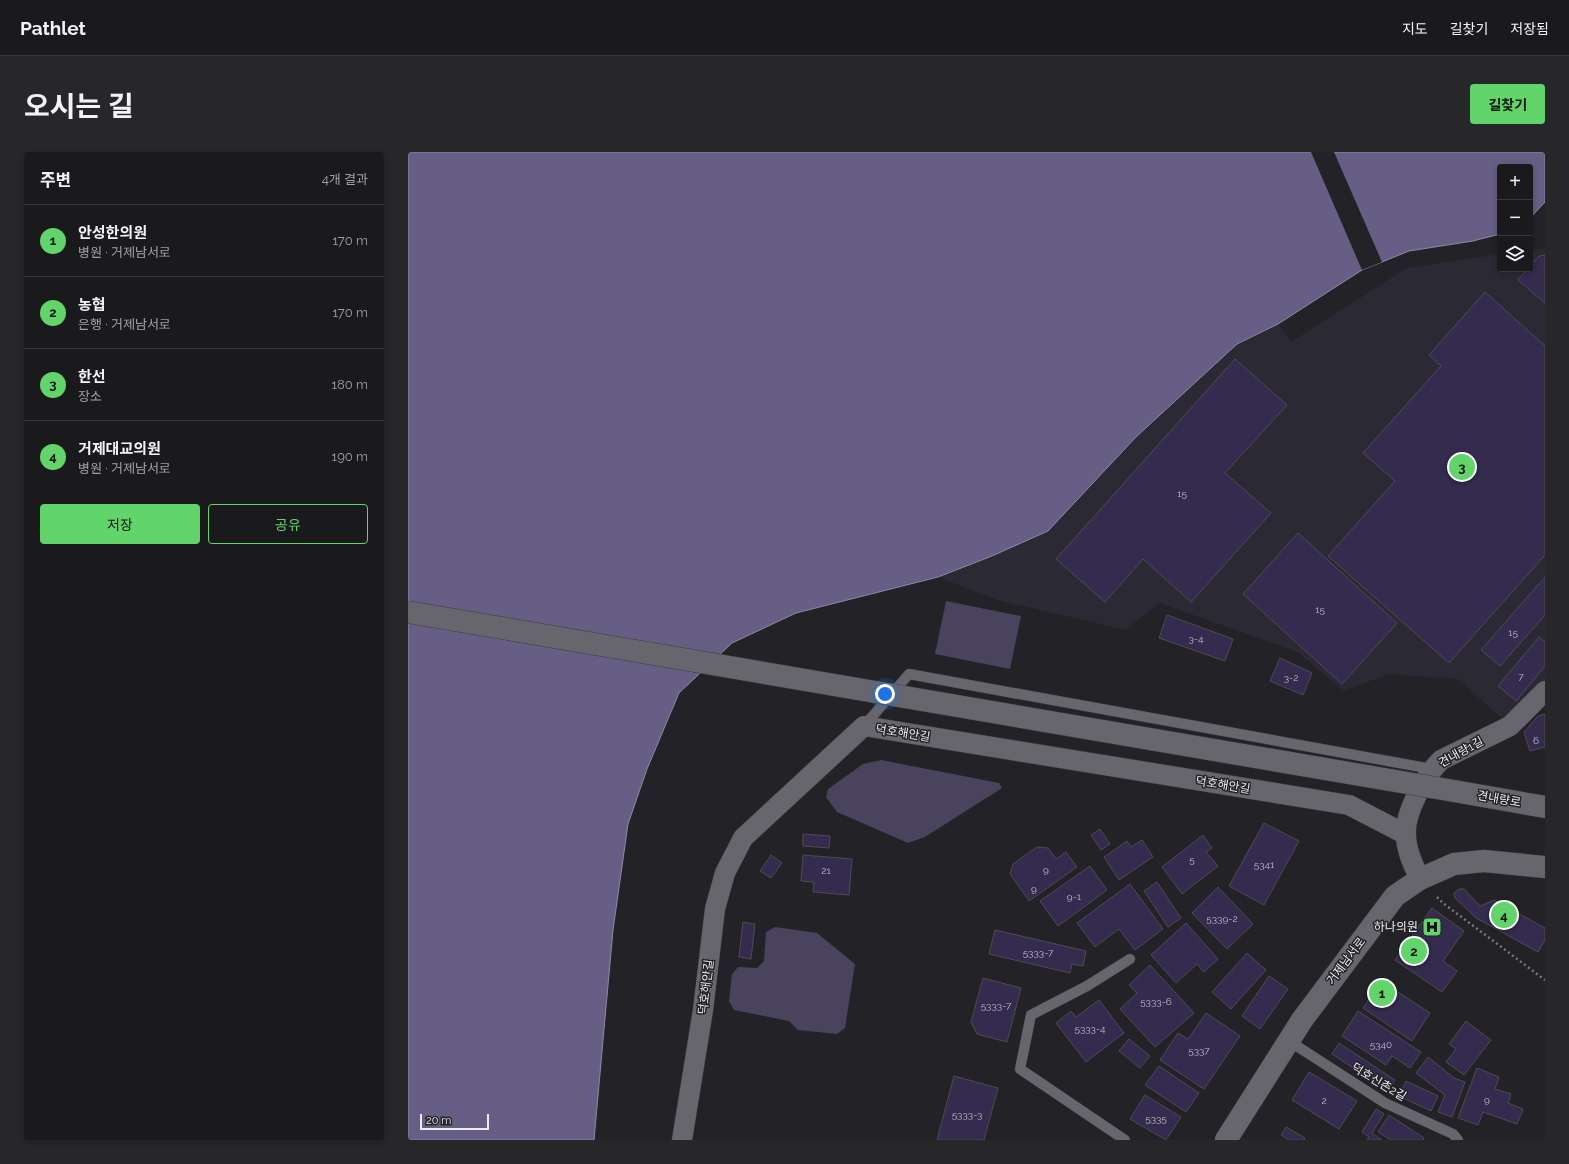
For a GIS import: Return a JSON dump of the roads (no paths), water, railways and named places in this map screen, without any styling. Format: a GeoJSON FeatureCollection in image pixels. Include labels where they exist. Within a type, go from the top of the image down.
{"type":"FeatureCollection","features":[{"type":"Feature","properties":{"kind":"street","name":"견내량로"},"geometry":{"type":"LineString","coordinates":[[408,612],[1545,807]]}},
{"type":"Feature","properties":{"kind":"street","name":"견내량1길"},"geometry":{"type":"LineString","coordinates":[[1420,879],[1412,861],[1406,834],[1412,806],[1432,769],[1441,760],[1510,726],[1545,691]]}},
{"type":"Feature","properties":{"kind":"street","name":"덕호해안길"},"geometry":{"type":"LineString","coordinates":[[682,1140],[703,1010],[715,909],[724,873],[744,838],[864,726],[1349,806],[1406,834]]}},
{"type":"Feature","properties":{"kind":"street","name":"거제남서로"},"geometry":{"type":"LineString","coordinates":[[1226,1140],[1302,1020],[1395,896],[1420,879],[1454,864],[1484,861],[1545,867]]}},
{"type":"Feature","properties":{"kind":"lane"},"geometry":{"type":"LineString","coordinates":[[864,726],[909,674],[1432,769]]}},
{"type":"Feature","properties":{"kind":"lane"},"geometry":{"type":"LineString","coordinates":[[1125,1140],[1020,1069],[1031,1015],[1087,986],[1130,959]]}},
{"type":"Feature","properties":{"kind":"lane","name":"덕호신촌2길"},"geometry":{"type":"LineString","coordinates":[[1289,1040],[1385,1103],[1453,1134],[1458,1140]]}},
{"type":"Feature","properties":{"kind":"place","name":"한선"},"geometry":{"type":"Point","coordinates":[1462,467]}},
{"type":"Feature","properties":{"kind":"place","name":"거제대교의원"},"geometry":{"type":"Point","coordinates":[1504,915]}},
{"type":"Feature","properties":{"kind":"place","name":"하나의원"},"geometry":{"type":"Point","coordinates":[1432,927]}},
{"type":"Feature","properties":{"kind":"place","name":"농협"},"geometry":{"type":"Point","coordinates":[1414,951]}},
{"type":"Feature","properties":{"kind":"place","name":"안성한의원"},"geometry":{"type":"Point","coordinates":[1382,993]}}]}
